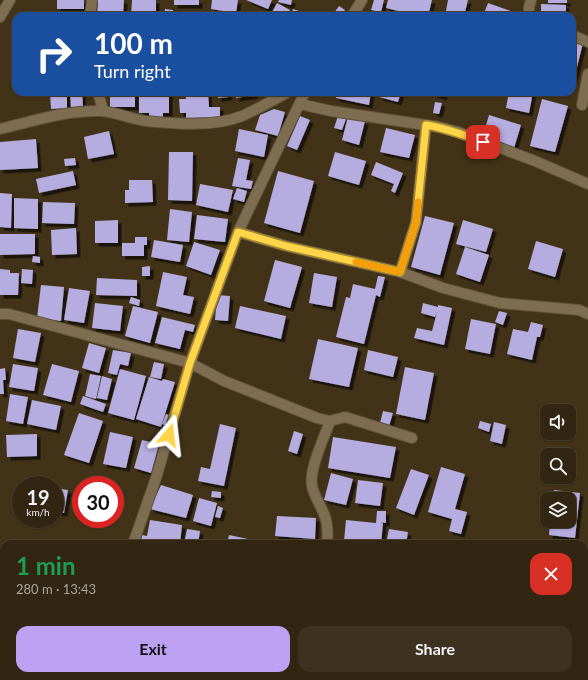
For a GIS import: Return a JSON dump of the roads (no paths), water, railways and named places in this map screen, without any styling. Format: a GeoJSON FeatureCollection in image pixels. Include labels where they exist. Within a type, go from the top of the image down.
{"type":"FeatureCollection","features":[{"type":"Feature","properties":{"kind":"street"},"geometry":{"type":"LineString","coordinates":[[0,17],[10,0]]}},
{"type":"Feature","properties":{"kind":"street"},"geometry":{"type":"LineString","coordinates":[[90,12],[92,0]]}},
{"type":"Feature","properties":{"kind":"street"},"geometry":{"type":"LineString","coordinates":[[354,12],[362,0]]}},
{"type":"Feature","properties":{"kind":"street"},"geometry":{"type":"LineString","coordinates":[[529,12],[531,0]]}},
{"type":"Feature","properties":{"kind":"street"},"geometry":{"type":"LineString","coordinates":[[576,37],[588,42]]}},
{"type":"Feature","properties":{"kind":"street"},"geometry":{"type":"LineString","coordinates":[[582,105],[588,74]]}},
{"type":"Feature","properties":{"kind":"street"},"geometry":{"type":"LineString","coordinates":[[99,96],[103,111]]}},
{"type":"Feature","properties":{"kind":"street"},"geometry":{"type":"LineString","coordinates":[[0,129],[64,114],[103,111],[145,120],[192,125],[217,122],[241,116],[280,96]]}},
{"type":"Feature","properties":{"kind":"street"},"geometry":{"type":"LineString","coordinates":[[134,540],[156,478],[190,363],[238,232],[303,96]]}},
{"type":"Feature","properties":{"kind":"street"},"geometry":{"type":"LineString","coordinates":[[300,104],[331,111],[439,127],[458,132],[534,161],[588,184]]}},
{"type":"Feature","properties":{"kind":"street"},"geometry":{"type":"LineString","coordinates":[[400,272],[416,222],[426,125]]}},
{"type":"Feature","properties":{"kind":"street"},"geometry":{"type":"LineString","coordinates":[[238,232],[286,246],[400,272],[444,288],[500,303],[579,310],[588,314]]}},
{"type":"Feature","properties":{"kind":"street"},"geometry":{"type":"LineString","coordinates":[[0,314],[9,314],[190,363],[224,380],[316,418],[330,421],[345,417],[412,438]]}},
{"type":"Feature","properties":{"kind":"street"},"geometry":{"type":"LineString","coordinates":[[328,540],[328,528],[325,514],[316,498],[312,485],[312,471],[330,421]]}}]}
